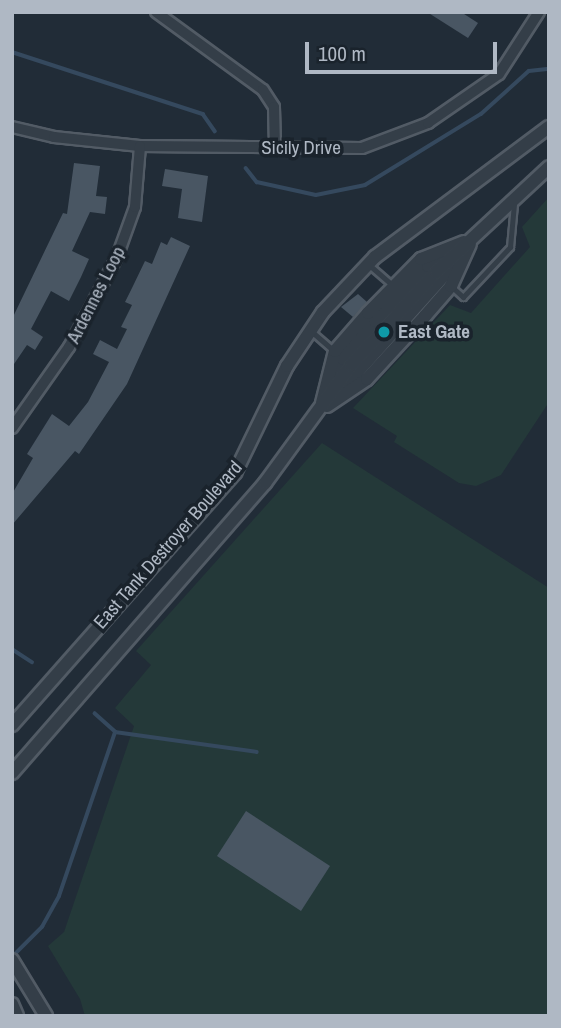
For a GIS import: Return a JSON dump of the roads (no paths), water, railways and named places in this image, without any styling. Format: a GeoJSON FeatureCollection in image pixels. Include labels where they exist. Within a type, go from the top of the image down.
{"type":"FeatureCollection","features":[{"type":"Feature","properties":{"kind":"street"},"geometry":{"type":"LineString","coordinates":[[156,12],[263,90],[274,107],[275,149]]}},
{"type":"Feature","properties":{"kind":"street","name":"Sicily Drive"},"geometry":{"type":"LineString","coordinates":[[12,127],[54,137],[140,146],[362,148],[428,123],[499,74],[538,12]]}},
{"type":"Feature","properties":{"kind":"street"},"geometry":{"type":"LineString","coordinates":[[544,12],[549,15]]}},
{"type":"Feature","properties":{"kind":"street","name":"East Tank Destroyer Boulevard"},"geometry":{"type":"LineString","coordinates":[[12,725],[235,473],[309,330],[368,264],[549,127]]}},
{"type":"Feature","properties":{"kind":"street","name":"Ardennes Loop"},"geometry":{"type":"LineString","coordinates":[[12,428],[69,347],[117,257],[135,206],[140,146]]}},
{"type":"Feature","properties":{"kind":"street"},"geometry":{"type":"LineString","coordinates":[[321,411],[351,365],[436,272],[549,167]]}},
{"type":"Feature","properties":{"kind":"street"},"geometry":{"type":"LineString","coordinates":[[321,411],[351,365],[436,272],[473,238]]}},
{"type":"Feature","properties":{"kind":"street"},"geometry":{"type":"LineString","coordinates":[[321,411],[351,365],[436,272],[473,238]]}},
{"type":"Feature","properties":{"kind":"street","name":"East Tank Destroyer Boulevard"},"geometry":{"type":"LineString","coordinates":[[12,773],[265,483],[321,411]]}},
{"type":"Feature","properties":{"kind":"street"},"geometry":{"type":"LineString","coordinates":[[12,960],[46,1016]]}},
{"type":"Feature","properties":{"kind":"street"},"geometry":{"type":"LineString","coordinates":[[12,1004],[18,1016]]}},
{"type":"Feature","properties":{"kind":"lane"},"geometry":{"type":"LineString","coordinates":[[436,272],[463,297],[510,247],[514,201]]}},
{"type":"Feature","properties":{"kind":"lane"},"geometry":{"type":"LineString","coordinates":[[368,264],[409,301]]}},
{"type":"Feature","properties":{"kind":"lane"},"geometry":{"type":"LineString","coordinates":[[309,330],[351,365]]}},
{"type":"Feature","properties":{"kind":"waterway"},"geometry":{"type":"LineString","coordinates":[[12,52],[203,114],[215,131]]}},
{"type":"Feature","properties":{"kind":"waterway"},"geometry":{"type":"LineString","coordinates":[[246,168],[257,182],[316,195],[365,185],[481,114],[529,71],[549,69]]}},
{"type":"Feature","properties":{"kind":"waterway"},"geometry":{"type":"LineString","coordinates":[[12,649],[32,662]]}},
{"type":"Feature","properties":{"kind":"waterway"},"geometry":{"type":"LineString","coordinates":[[16,953],[42,927],[59,896],[115,732],[95,714]]}},
{"type":"Feature","properties":{"kind":"waterway"},"geometry":{"type":"LineString","coordinates":[[115,732],[257,752]]}},
{"type":"Feature","properties":{"kind":"place","name":"East Gate"},"geometry":{"type":"Point","coordinates":[384,332]}}]}
